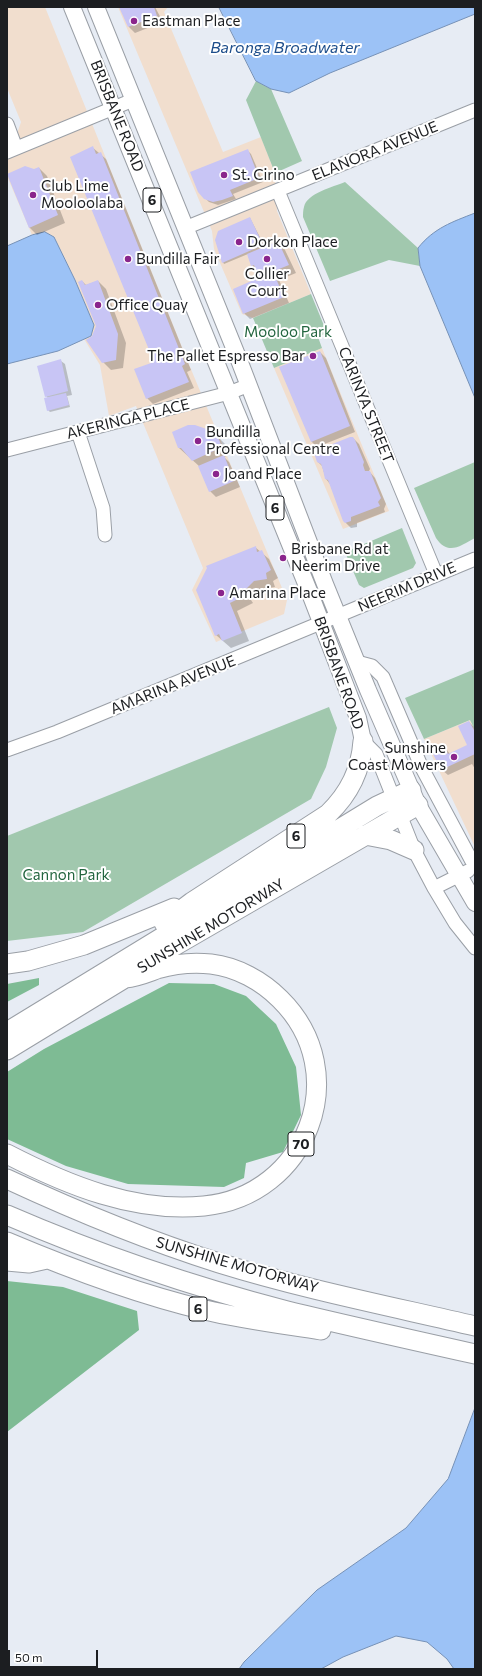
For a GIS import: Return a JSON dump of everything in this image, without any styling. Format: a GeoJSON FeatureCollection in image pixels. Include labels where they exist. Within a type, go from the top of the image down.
{"type":"FeatureCollection","features":[{"type":"Feature","properties":{"kind":"highway","name":"6"},"geometry":{"type":"LineString","coordinates":[[7,1026],[11,1021],[174,916],[192,902],[328,814],[346,794],[357,775],[363,741]]}},
{"type":"Feature","properties":{"kind":"highway","name":"SUNSHINE MOTORWAY"},"geometry":{"type":"LineString","coordinates":[[7,1050],[125,978],[151,959],[366,835],[406,802]]}},
{"type":"Feature","properties":{"kind":"highway","name":"SUNSHINE MOTORWAY"},"geometry":{"type":"LineString","coordinates":[[7,1032],[308,847],[406,802]]}},
{"type":"Feature","properties":{"kind":"highway"},"geometry":{"type":"LineString","coordinates":[[366,835],[391,840],[414,850]]}},
{"type":"Feature","properties":{"kind":"highway"},"geometry":{"type":"LineString","coordinates":[[7,964],[28,961],[84,946],[192,902]]}},
{"type":"Feature","properties":{"kind":"highway","name":"70"},"geometry":{"type":"LineString","coordinates":[[7,1154],[72,1183],[122,1200],[171,1207],[204,1206],[228,1202],[247,1195],[265,1184],[283,1168],[303,1141],[310,1125],[315,1104],[316,1071],[312,1049],[306,1034],[287,1005],[274,992],[247,975],[229,967],[212,964],[192,963],[172,965],[138,976],[125,978]]}},
{"type":"Feature","properties":{"kind":"highway","name":"SUNSHINE MOTORWAY"},"geometry":{"type":"LineString","coordinates":[[7,1179],[98,1220],[218,1263],[286,1282],[475,1326]]}},
{"type":"Feature","properties":{"kind":"highway","name":"SUNSHINE MOTORWAY"},"geometry":{"type":"LineString","coordinates":[[7,1215],[141,1268],[280,1309],[474,1354]]}},
{"type":"Feature","properties":{"kind":"highway","name":"6"},"geometry":{"type":"LineString","coordinates":[[7,1242],[124,1287],[205,1310],[328,1331],[354,1326]]}},
{"type":"Feature","properties":{"kind":"highway"},"geometry":{"type":"LineString","coordinates":[[7,1261],[29,1263],[48,1259]]}},
{"type":"Feature","properties":{"kind":"main road","name":"BRISBANE ROAD"},"geometry":{"type":"LineString","coordinates":[[72,7],[321,624],[358,718],[363,741]]}},
{"type":"Feature","properties":{"kind":"main road","name":"BRISBANE ROAD"},"geometry":{"type":"LineString","coordinates":[[96,7],[249,385],[357,662],[406,802],[475,903]]}},
{"type":"Feature","properties":{"kind":"street"},"geometry":{"type":"LineString","coordinates":[[7,124],[12,150],[133,100]]}},
{"type":"Feature","properties":{"kind":"street","name":"ELANORA AVENUE"},"geometry":{"type":"LineString","coordinates":[[185,228],[475,110]]}},
{"type":"Feature","properties":{"kind":"street","name":"CARINYA STREET"},"geometry":{"type":"LineString","coordinates":[[278,191],[436,574]]}},
{"type":"Feature","properties":{"kind":"street","name":"AKERINGA PLACE"},"geometry":{"type":"LineString","coordinates":[[7,450],[229,393],[249,385]]}},
{"type":"Feature","properties":{"kind":"street"},"geometry":{"type":"LineString","coordinates":[[78,432],[103,508],[105,535]]}},
{"type":"Feature","properties":{"kind":"street","name":"NEERIM DRIVE"},"geometry":{"type":"LineString","coordinates":[[338,616],[475,559]]}},
{"type":"Feature","properties":{"kind":"street","name":"AMARINA AVENUE"},"geometry":{"type":"LineString","coordinates":[[7,750],[57,732],[338,616]]}},
{"type":"Feature","properties":{"kind":"street","name":"BRISBANE ROAD"},"geometry":{"type":"LineString","coordinates":[[357,662],[372,666],[383,677],[422,768],[475,867]]}},
{"type":"Feature","properties":{"kind":"street","name":"BRISBANE ROAD"},"geometry":{"type":"LineString","coordinates":[[363,741],[376,754],[406,802],[414,850],[455,923],[475,948]]}},
{"type":"Feature","properties":{"kind":"street"},"geometry":{"type":"LineString","coordinates":[[434,888],[475,867]]}},
{"type":"Feature","properties":{"kind":"shaded area"},"geometry":{"type":"Polygon","coordinates":[[[7,7],[45,7],[188,362],[287,600],[284,614],[216,642],[192,590],[203,568],[136,406],[109,416],[100,365],[84,339],[91,336],[94,325],[75,280],[54,237],[45,232],[32,235],[7,176],[7,163],[21,122],[7,88],[7,7]]]}},
{"type":"Feature","properties":{"kind":"shaded area"},"geometry":{"type":"Polygon","coordinates":[[[118,7],[168,7],[164,12],[223,152],[261,137],[275,173],[277,211],[311,294],[253,318],[242,314],[214,249],[212,231],[118,7]]]}},
{"type":"Feature","properties":{"kind":"shaded area"},"geometry":{"type":"Polygon","coordinates":[[[322,348],[389,511],[343,529],[274,368],[322,348]]]}},
{"type":"Feature","properties":{"kind":"shaded area"},"geometry":{"type":"Polygon","coordinates":[[[470,720],[475,730],[475,847],[424,739],[470,720]]]}},
{"type":"Feature","properties":{"kind":"green space"},"geometry":{"type":"Polygon","coordinates":[[[256,81],[271,89],[302,161],[275,173],[246,100],[256,81]]]}},
{"type":"Feature","properties":{"kind":"green space"},"geometry":{"type":"Polygon","coordinates":[[[345,182],[418,248],[420,266],[389,260],[330,281],[303,217],[303,209],[306,202],[315,194],[345,182]]]}},
{"type":"Feature","properties":{"kind":"green space","name":"Mooloo Park"},"geometry":{"type":"Polygon","coordinates":[[[311,294],[327,333],[318,337],[322,348],[274,368],[253,318],[311,294]]]}},
{"type":"Feature","properties":{"kind":"green space"},"geometry":{"type":"Polygon","coordinates":[[[475,462],[475,538],[454,548],[445,547],[436,538],[414,488],[475,462]]]}},
{"type":"Feature","properties":{"kind":"green space"},"geometry":{"type":"Polygon","coordinates":[[[402,528],[416,563],[413,568],[364,588],[359,585],[345,552],[402,528]]]}},
{"type":"Feature","properties":{"kind":"green space"},"geometry":{"type":"Polygon","coordinates":[[[475,669],[475,730],[470,720],[424,739],[405,698],[475,669]]]}},
{"type":"Feature","properties":{"kind":"green space","name":"Cannon Park"},"geometry":{"type":"Polygon","coordinates":[[[329,707],[337,728],[326,767],[311,799],[83,932],[7,941],[7,836],[329,707]]]}},
{"type":"Feature","properties":{"kind":"green space"},"geometry":{"type":"Polygon","coordinates":[[[39,978],[39,985],[7,1002],[7,984],[39,978]]]}},
{"type":"Feature","properties":{"kind":"green space"},"geometry":{"type":"Polygon","coordinates":[[[169,983],[214,984],[246,996],[276,1024],[296,1067],[301,1115],[283,1152],[246,1163],[244,1178],[224,1187],[128,1184],[66,1166],[7,1139],[7,1072],[44,1049],[169,983]]]}},
{"type":"Feature","properties":{"kind":"green space"},"geometry":{"type":"Polygon","coordinates":[[[7,1281],[63,1287],[137,1311],[139,1330],[7,1432],[7,1281]]]}},
{"type":"Feature","properties":{"kind":"water","name":"Baronga Broadwater"},"geometry":{"type":"Polygon","coordinates":[[[219,7],[475,7],[475,14],[330,73],[289,93],[271,89],[256,81],[219,7]]]}},
{"type":"Feature","properties":{"kind":"water"},"geometry":{"type":"Polygon","coordinates":[[[475,213],[475,398],[420,266],[418,248],[430,235],[444,226],[475,213]]]}},
{"type":"Feature","properties":{"kind":"water"},"geometry":{"type":"Polygon","coordinates":[[[45,232],[54,237],[75,280],[94,325],[91,336],[58,351],[7,364],[7,246],[32,235],[45,232]]]}},
{"type":"Feature","properties":{"kind":"water"},"geometry":{"type":"Polygon","coordinates":[[[475,1408],[475,1669],[454,1669],[447,1659],[427,1642],[396,1636],[343,1657],[321,1669],[239,1669],[244,1662],[317,1590],[406,1528],[448,1479],[475,1408]]]}},
{"type":"Feature","properties":{"kind":"building","name":"Eastman Place"},"geometry":{"type":"Polygon","coordinates":[[[119,7],[154,7],[157,16],[128,27],[119,7]]]}},
{"type":"Feature","properties":{"kind":"building","name":"Bundilla Fair"},"geometry":{"type":"Polygon","coordinates":[[[93,146],[96,154],[101,152],[185,364],[182,366],[189,382],[146,399],[134,369],[154,362],[70,157],[93,146]]]}},
{"type":"Feature","properties":{"kind":"building","name":"St. Cirino"},"geometry":{"type":"Polygon","coordinates":[[[248,149],[259,178],[230,190],[233,196],[213,202],[204,199],[198,192],[190,172],[248,149]]]}},
{"type":"Feature","properties":{"kind":"building","name":"Club Lime Mooloolaba"},"geometry":{"type":"Polygon","coordinates":[[[25,166],[34,169],[39,167],[58,215],[29,228],[7,174],[25,166]]]}},
{"type":"Feature","properties":{"kind":"building","name":"Dorkon Place"},"geometry":{"type":"Polygon","coordinates":[[[250,217],[263,245],[222,263],[215,240],[218,231],[250,217]]]}},
{"type":"Feature","properties":{"kind":"building","name":"Collier Court"},"geometry":{"type":"Polygon","coordinates":[[[278,241],[289,265],[259,277],[254,265],[251,266],[247,254],[278,241]]]}},
{"type":"Feature","properties":{"kind":"building"},"geometry":{"type":"Polygon","coordinates":[[[274,274],[284,297],[243,314],[233,289],[256,279],[256,281],[274,274]]]}},
{"type":"Feature","properties":{"kind":"building","name":"Office Quay"},"geometry":{"type":"Polygon","coordinates":[[[82,280],[85,285],[98,280],[118,334],[116,360],[102,363],[86,340],[92,336],[96,326],[78,282],[82,280]]]}},
{"type":"Feature","properties":{"kind":"building"},"geometry":{"type":"Polygon","coordinates":[[[320,351],[350,426],[311,442],[279,367],[320,351]]]}},
{"type":"Feature","properties":{"kind":"building"},"geometry":{"type":"Polygon","coordinates":[[[61,359],[68,391],[45,397],[37,366],[61,359]]]}},
{"type":"Feature","properties":{"kind":"building"},"geometry":{"type":"Polygon","coordinates":[[[66,393],[69,405],[47,411],[44,398],[66,393]]]}},
{"type":"Feature","properties":{"kind":"building","name":"Bundilla Professional Centre"},"geometry":{"type":"Polygon","coordinates":[[[188,425],[195,425],[212,431],[217,435],[222,447],[192,461],[181,448],[178,448],[172,432],[188,425]]]}},
{"type":"Feature","properties":{"kind":"building"},"geometry":{"type":"Polygon","coordinates":[[[353,437],[355,440],[364,462],[363,465],[365,471],[370,471],[381,498],[378,502],[380,506],[351,517],[351,521],[345,523],[328,480],[325,479],[321,464],[317,462],[314,453],[315,451],[353,437]]]}},
{"type":"Feature","properties":{"kind":"building","name":"Joand Place"},"geometry":{"type":"Polygon","coordinates":[[[224,455],[234,481],[209,492],[198,466],[224,455]]]}},
{"type":"Feature","properties":{"kind":"building","name":"Amarina Place"},"geometry":{"type":"Polygon","coordinates":[[[256,546],[257,552],[262,550],[271,570],[266,573],[267,579],[254,581],[243,592],[246,595],[230,603],[242,633],[222,641],[219,634],[215,636],[196,590],[207,568],[206,566],[256,546]]]}},
{"type":"Feature","properties":{"kind":"building"},"geometry":{"type":"Polygon","coordinates":[[[469,721],[475,732],[475,754],[441,770],[431,750],[443,744],[448,754],[467,745],[458,726],[469,721]]]}},
{"type":"Feature","properties":{"kind":"place","name":"Eastman Place"},"geometry":{"type":"Point","coordinates":[134,21]}},
{"type":"Feature","properties":{"kind":"place","name":"St. Cirino"},"geometry":{"type":"Point","coordinates":[224,175]}},
{"type":"Feature","properties":{"kind":"place","name":"Club Lime Mooloolaba"},"geometry":{"type":"Point","coordinates":[33,195]}},
{"type":"Feature","properties":{"kind":"place","name":"Dorkon Place"},"geometry":{"type":"Point","coordinates":[239,242]}},
{"type":"Feature","properties":{"kind":"place","name":"Bundilla Fair"},"geometry":{"type":"Point","coordinates":[128,259]}},
{"type":"Feature","properties":{"kind":"place","name":"Collier Court"},"geometry":{"type":"Point","coordinates":[267,259]}},
{"type":"Feature","properties":{"kind":"place","name":"Office Quay"},"geometry":{"type":"Point","coordinates":[98,305]}},
{"type":"Feature","properties":{"kind":"place","name":"The Pallet Espresso Bar"},"geometry":{"type":"Point","coordinates":[313,356]}},
{"type":"Feature","properties":{"kind":"place","name":"Bundilla Professional Centre"},"geometry":{"type":"Point","coordinates":[198,441]}},
{"type":"Feature","properties":{"kind":"place","name":"Joand Place"},"geometry":{"type":"Point","coordinates":[216,474]}},
{"type":"Feature","properties":{"kind":"place","name":"Brisbane Rd at Neerim Drive"},"geometry":{"type":"Point","coordinates":[283,558]}},
{"type":"Feature","properties":{"kind":"place","name":"Amarina Place"},"geometry":{"type":"Point","coordinates":[221,593]}},
{"type":"Feature","properties":{"kind":"place","name":"Sunshine Coast Mowers"},"geometry":{"type":"Point","coordinates":[454,757]}}]}
